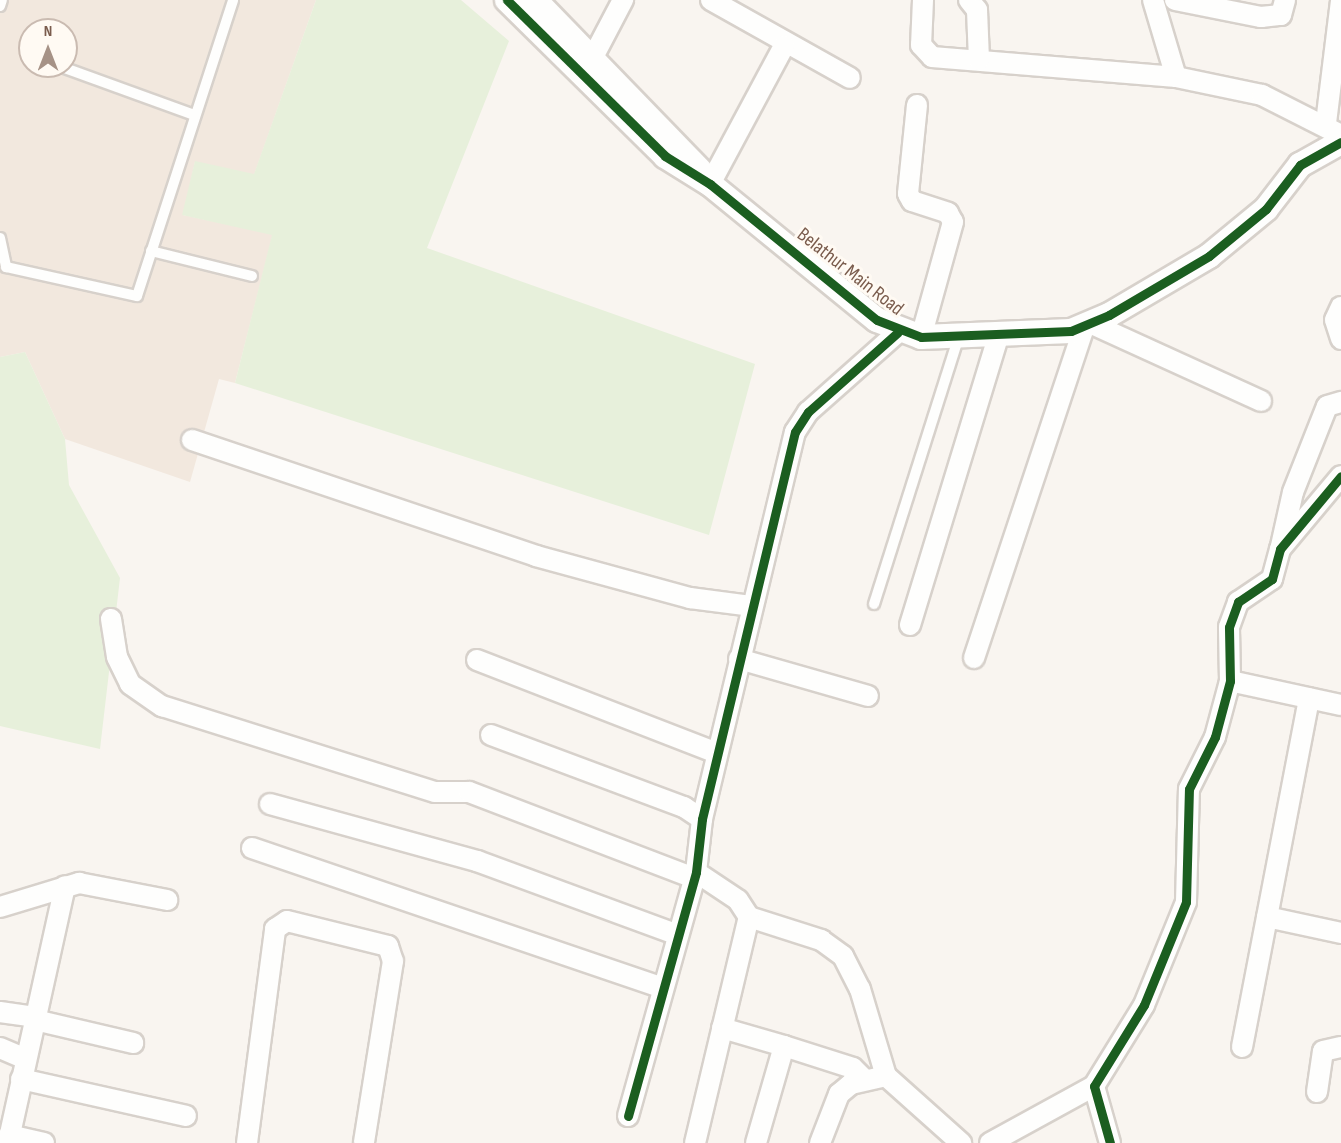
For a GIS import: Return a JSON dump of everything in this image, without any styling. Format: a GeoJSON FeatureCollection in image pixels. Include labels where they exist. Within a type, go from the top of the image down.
{"type":"FeatureCollection","features":[{"type":"Feature","properties":{"kind":"street","name":"Belathur Main Road"},"geometry":{"type":"LineString","coordinates":[[507,0],[665,156],[710,184],[910,334]]}},
{"type":"Feature","properties":{"kind":"street","name":"Belathur Main Road"},"geometry":{"type":"LineString","coordinates":[[535,0],[676,141],[710,184]]}},
{"type":"Feature","properties":{"kind":"street"},"geometry":{"type":"LineString","coordinates":[[592,59],[623,0]]}},
{"type":"Feature","properties":{"kind":"street"},"geometry":{"type":"LineString","coordinates":[[711,0],[784,46],[850,78]]}},
{"type":"Feature","properties":{"kind":"street"},"geometry":{"type":"LineString","coordinates":[[923,0],[920,34],[925,53],[979,60],[1176,77],[1262,95],[1334,129],[1341,0]]}},
{"type":"Feature","properties":{"kind":"street"},"geometry":{"type":"LineString","coordinates":[[969,0],[977,10],[979,60]]}},
{"type":"Feature","properties":{"kind":"street"},"geometry":{"type":"LineString","coordinates":[[1153,0],[1176,77]]}},
{"type":"Feature","properties":{"kind":"street"},"geometry":{"type":"LineString","coordinates":[[1175,0],[1261,17],[1281,15],[1285,0]]}},
{"type":"Feature","properties":{"kind":"street"},"geometry":{"type":"LineString","coordinates":[[710,184],[784,46]]}},
{"type":"Feature","properties":{"kind":"street"},"geometry":{"type":"LineString","coordinates":[[628,1116],[661,987],[695,875],[702,819],[795,432],[808,412],[910,334],[953,222],[948,213],[912,201],[908,194],[917,105]]}},
{"type":"Feature","properties":{"kind":"street"},"geometry":{"type":"LineString","coordinates":[[910,334],[958,339],[998,337],[1088,324],[1209,256],[1266,209],[1300,165],[1341,142]]}},
{"type":"Feature","properties":{"kind":"street"},"geometry":{"type":"LineString","coordinates":[[1341,307],[1335,320],[1341,339]]}},
{"type":"Feature","properties":{"kind":"street"},"geometry":{"type":"LineString","coordinates":[[1088,324],[1262,401]]}},
{"type":"Feature","properties":{"kind":"street"},"geometry":{"type":"LineString","coordinates":[[974,658],[1088,324]]}},
{"type":"Feature","properties":{"kind":"street"},"geometry":{"type":"LineString","coordinates":[[910,625],[998,337]]}},
{"type":"Feature","properties":{"kind":"street"},"geometry":{"type":"LineString","coordinates":[[990,1143],[1094,1086],[1144,1005],[1186,902],[1189,789],[1215,737],[1230,681],[1229,627],[1238,602],[1272,579],[1293,492],[1327,406],[1341,402]]}},
{"type":"Feature","properties":{"kind":"street"},"geometry":{"type":"LineString","coordinates":[[192,440],[536,556],[690,598],[752,606]]}},
{"type":"Feature","properties":{"kind":"street"},"geometry":{"type":"LineString","coordinates":[[1280,549],[1341,476]]}},
{"type":"Feature","properties":{"kind":"street"},"geometry":{"type":"LineString","coordinates":[[111,619],[117,657],[130,684],[162,706],[435,792],[469,792],[695,875],[738,900],[749,917],[821,940],[843,956],[860,989],[886,1076],[960,1143]]}},
{"type":"Feature","properties":{"kind":"street"},"geometry":{"type":"LineString","coordinates":[[739,659],[868,696]]}},
{"type":"Feature","properties":{"kind":"street"},"geometry":{"type":"LineString","coordinates":[[477,660],[717,753]]}},
{"type":"Feature","properties":{"kind":"street"},"geometry":{"type":"LineString","coordinates":[[1230,681],[1341,705]]}},
{"type":"Feature","properties":{"kind":"street"},"geometry":{"type":"LineString","coordinates":[[1242,1047],[1309,698]]}},
{"type":"Feature","properties":{"kind":"street"},"geometry":{"type":"LineString","coordinates":[[491,735],[684,807],[702,819]]}},
{"type":"Feature","properties":{"kind":"street"},"geometry":{"type":"LineString","coordinates":[[270,804],[477,861],[678,935]]}},
{"type":"Feature","properties":{"kind":"street"},"geometry":{"type":"LineString","coordinates":[[252,848],[661,987]]}},
{"type":"Feature","properties":{"kind":"street"},"geometry":{"type":"LineString","coordinates":[[0,907],[65,886],[104,885],[167,900]]}},
{"type":"Feature","properties":{"kind":"street"},"geometry":{"type":"LineString","coordinates":[[44,1143],[9,1139],[65,886]]}},
{"type":"Feature","properties":{"kind":"street"},"geometry":{"type":"LineString","coordinates":[[695,1143],[749,917]]}},
{"type":"Feature","properties":{"kind":"street"},"geometry":{"type":"LineString","coordinates":[[1267,917],[1341,933]]}},
{"type":"Feature","properties":{"kind":"street"},"geometry":{"type":"LineString","coordinates":[[247,1143],[275,929],[287,921],[388,946],[393,962],[364,1143]]}},
{"type":"Feature","properties":{"kind":"street"},"geometry":{"type":"LineString","coordinates":[[0,1012],[133,1043]]}},
{"type":"Feature","properties":{"kind":"street"},"geometry":{"type":"LineString","coordinates":[[722,1028],[853,1068],[865,1080]]}},
{"type":"Feature","properties":{"kind":"street"},"geometry":{"type":"LineString","coordinates":[[756,1143],[784,1046]]}},
{"type":"Feature","properties":{"kind":"street"},"geometry":{"type":"LineString","coordinates":[[1317,1092],[1323,1051],[1341,1047]]}},
{"type":"Feature","properties":{"kind":"street"},"geometry":{"type":"LineString","coordinates":[[0,1048],[26,1059]]}},
{"type":"Feature","properties":{"kind":"street"},"geometry":{"type":"LineString","coordinates":[[820,1143],[839,1094],[865,1080],[886,1076]]}},
{"type":"Feature","properties":{"kind":"street"},"geometry":{"type":"LineString","coordinates":[[21,1079],[186,1116]]}},
{"type":"Feature","properties":{"kind":"street"},"geometry":{"type":"LineString","coordinates":[[1094,1086],[1110,1143]]}},
{"type":"Feature","properties":{"kind":"lane"},"geometry":{"type":"LineString","coordinates":[[0,6],[2,0]]}},
{"type":"Feature","properties":{"kind":"lane"},"geometry":{"type":"LineString","coordinates":[[0,238],[6,267],[137,296],[233,0]]}},
{"type":"Feature","properties":{"kind":"lane"},"geometry":{"type":"LineString","coordinates":[[78,73],[194,115]]}},
{"type":"Feature","properties":{"kind":"lane"},"geometry":{"type":"LineString","coordinates":[[151,250],[252,276]]}},
{"type":"Feature","properties":{"kind":"lane"},"geometry":{"type":"LineString","coordinates":[[874,604],[958,339]]}},
{"type":"Feature","properties":{"kind":"shaded area"},"geometry":{"type":"Polygon","coordinates":[[[0,0],[316,0],[254,175],[195,162],[183,215],[273,234],[235,383],[219,379],[190,482],[65,439],[25,352],[0,357],[0,0]]]}},
{"type":"Feature","properties":{"kind":"green space"},"geometry":{"type":"Polygon","coordinates":[[[316,0],[461,0],[509,41],[427,248],[755,364],[709,535],[235,383],[272,235],[182,215],[195,161],[254,174],[316,0]]]}},
{"type":"Feature","properties":{"kind":"green space"},"geometry":{"type":"Polygon","coordinates":[[[25,352],[65,439],[69,485],[120,578],[100,749],[0,726],[0,357],[25,352]]]}},
{"type":"Feature","properties":{"kind":"cycle path"},"geometry":{"type":"LineString","coordinates":[[507,0],[665,156],[710,184],[877,320],[921,337],[1071,331],[1109,315],[1209,256],[1266,209],[1300,165],[1341,142]]}},
{"type":"Feature","properties":{"kind":"cycle path"},"geometry":{"type":"LineString","coordinates":[[628,1116],[696,872],[702,819],[795,432],[808,412],[898,332]]}},
{"type":"Feature","properties":{"kind":"cycle path"},"geometry":{"type":"LineString","coordinates":[[1110,1143],[1094,1086],[1144,1005],[1186,902],[1189,789],[1215,737],[1230,681],[1229,627],[1238,602],[1272,579],[1280,549],[1341,476]]}}]}
